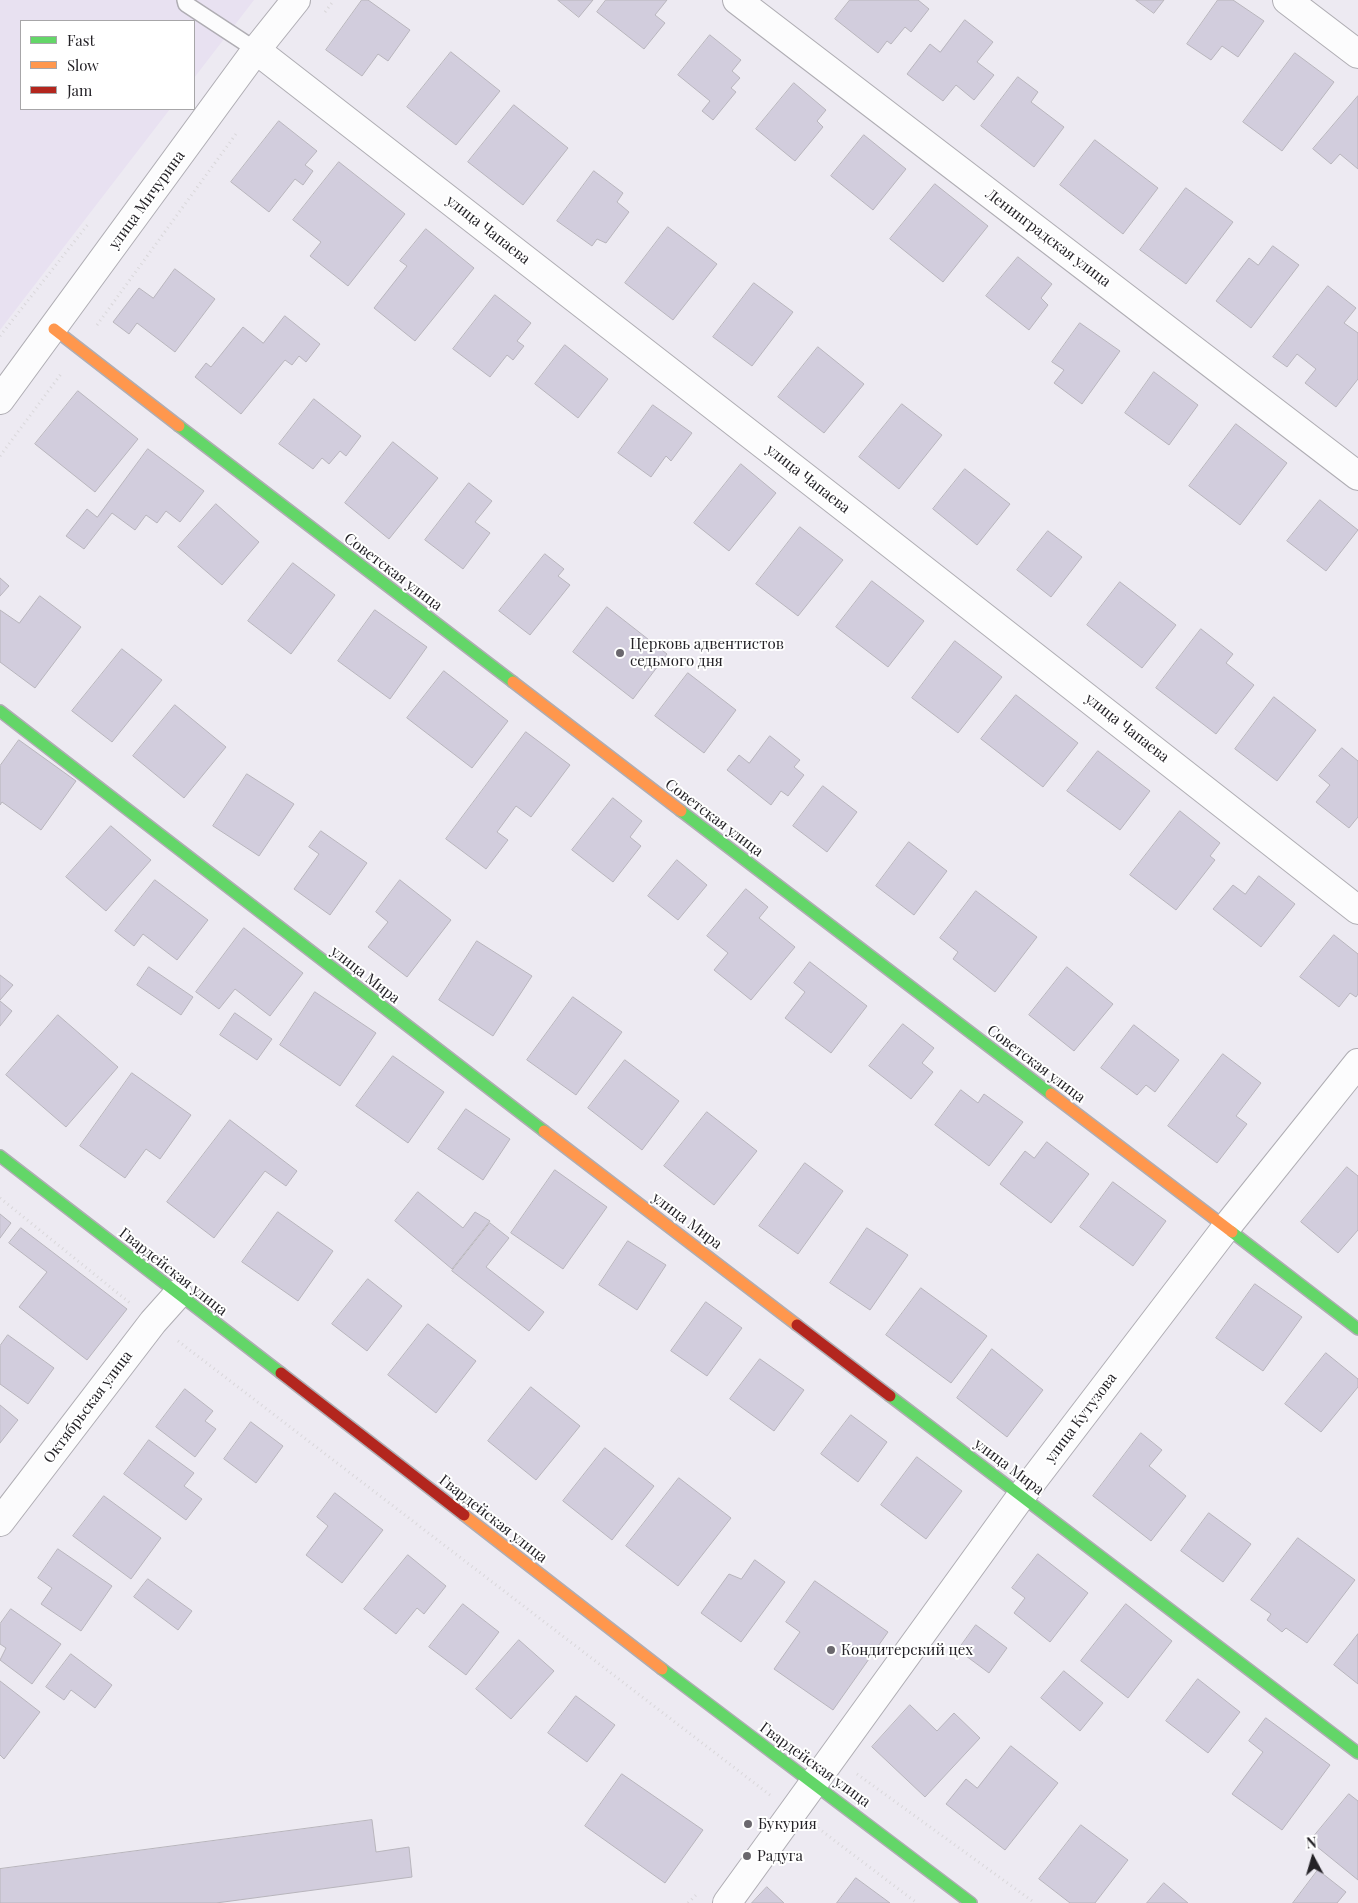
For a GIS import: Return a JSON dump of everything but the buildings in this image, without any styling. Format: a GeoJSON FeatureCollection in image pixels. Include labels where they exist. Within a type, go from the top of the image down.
{"type":"FeatureCollection","features":[{"type":"Feature","properties":{"kind":"street","name":"улица Мичурина"},"geometry":{"type":"LineString","coordinates":[[0,400],[54,329],[256,50],[296,0]]}},
{"type":"Feature","properties":{"kind":"street","name":"Ленинградская улица"},"geometry":{"type":"LineString","coordinates":[[737,0],[1358,476]]}},
{"type":"Feature","properties":{"kind":"street"},"geometry":{"type":"LineString","coordinates":[[1287,0],[1358,54]]}},
{"type":"Feature","properties":{"kind":"street","name":"улица Чапаева"},"geometry":{"type":"LineString","coordinates":[[256,50],[860,519],[1358,910]]}},
{"type":"Feature","properties":{"kind":"street","name":"Советская улица"},"geometry":{"type":"LineString","coordinates":[[54,329],[1358,1329]]}},
{"type":"Feature","properties":{"kind":"street","name":"улица Мира"},"geometry":{"type":"LineString","coordinates":[[0,711],[448,1058],[1358,1753]]}},
{"type":"Feature","properties":{"kind":"street","name":"улица Кутузова"},"geometry":{"type":"LineString","coordinates":[[727,1903],[1022,1495],[1225,1228],[1358,1063]]}},
{"type":"Feature","properties":{"kind":"street","name":"Гвардейская улица"},"geometry":{"type":"LineString","coordinates":[[0,1156],[767,1750],[971,1903]]}},
{"type":"Feature","properties":{"kind":"street","name":"Октябрьская улица"},"geometry":{"type":"LineString","coordinates":[[0,1522],[153,1322],[178,1294]]}},
{"type":"Feature","properties":{"kind":"lane"},"geometry":{"type":"LineString","coordinates":[[185,0],[186,4],[193,9],[256,50]]}},
{"type":"Feature","properties":{"kind":"path"},"geometry":{"type":"LineString","coordinates":[[322,16],[334,0]]}},
{"type":"Feature","properties":{"kind":"path"},"geometry":{"type":"LineString","coordinates":[[0,456],[241,126]]}},
{"type":"Feature","properties":{"kind":"path"},"geometry":{"type":"LineString","coordinates":[[0,1198],[153,1322],[747,1778],[795,1811],[917,1903]]}},
{"type":"Feature","properties":{"kind":"path"},"geometry":{"type":"LineString","coordinates":[[832,1757],[1035,1903]]}},
{"type":"Feature","properties":{"kind":"shaded area"},"geometry":{"type":"Polygon","coordinates":[[[0,0],[254,0],[195,77],[195,20],[20,20],[20,110],[169,110],[0,330],[0,0]]]}},
{"type":"Feature","properties":{"kind":"traffic: fast"},"geometry":{"type":"LineString","coordinates":[[179,426],[513,682]]}},
{"type":"Feature","properties":{"kind":"traffic: fast"},"geometry":{"type":"LineString","coordinates":[[0,711],[544,1131]]}},
{"type":"Feature","properties":{"kind":"traffic: fast"},"geometry":{"type":"LineString","coordinates":[[681,811],[1051,1094]]}},
{"type":"Feature","properties":{"kind":"traffic: fast"},"geometry":{"type":"LineString","coordinates":[[0,1156],[281,1373]]}},
{"type":"Feature","properties":{"kind":"traffic: fast"},"geometry":{"type":"LineString","coordinates":[[1232,1232],[1358,1329]]}},
{"type":"Feature","properties":{"kind":"traffic: fast"},"geometry":{"type":"LineString","coordinates":[[890,1396],[1358,1753]]}},
{"type":"Feature","properties":{"kind":"traffic: fast"},"geometry":{"type":"LineString","coordinates":[[662,1669],[971,1903]]}},
{"type":"Feature","properties":{"kind":"traffic: slow"},"geometry":{"type":"LineString","coordinates":[[54,329],[179,426]]}},
{"type":"Feature","properties":{"kind":"traffic: slow"},"geometry":{"type":"LineString","coordinates":[[513,682],[681,811]]}},
{"type":"Feature","properties":{"kind":"traffic: slow"},"geometry":{"type":"LineString","coordinates":[[1051,1094],[1232,1232]]}},
{"type":"Feature","properties":{"kind":"traffic: slow"},"geometry":{"type":"LineString","coordinates":[[544,1131],[797,1325]]}},
{"type":"Feature","properties":{"kind":"traffic: slow"},"geometry":{"type":"LineString","coordinates":[[464,1515],[662,1669]]}},
{"type":"Feature","properties":{"kind":"traffic: jam"},"geometry":{"type":"LineString","coordinates":[[797,1325],[890,1396]]}},
{"type":"Feature","properties":{"kind":"traffic: jam"},"geometry":{"type":"LineString","coordinates":[[281,1373],[464,1515]]}},
{"type":"Feature","properties":{"kind":"place","name":"Церковь адвентистов седьмого дня"},"geometry":{"type":"Point","coordinates":[620,653]}},
{"type":"Feature","properties":{"kind":"place","name":"Кондитерский цех"},"geometry":{"type":"Point","coordinates":[831,1650]}},
{"type":"Feature","properties":{"kind":"place","name":"Букурия"},"geometry":{"type":"Point","coordinates":[748,1824]}},
{"type":"Feature","properties":{"kind":"place","name":"Радуга"},"geometry":{"type":"Point","coordinates":[747,1856]}}]}
